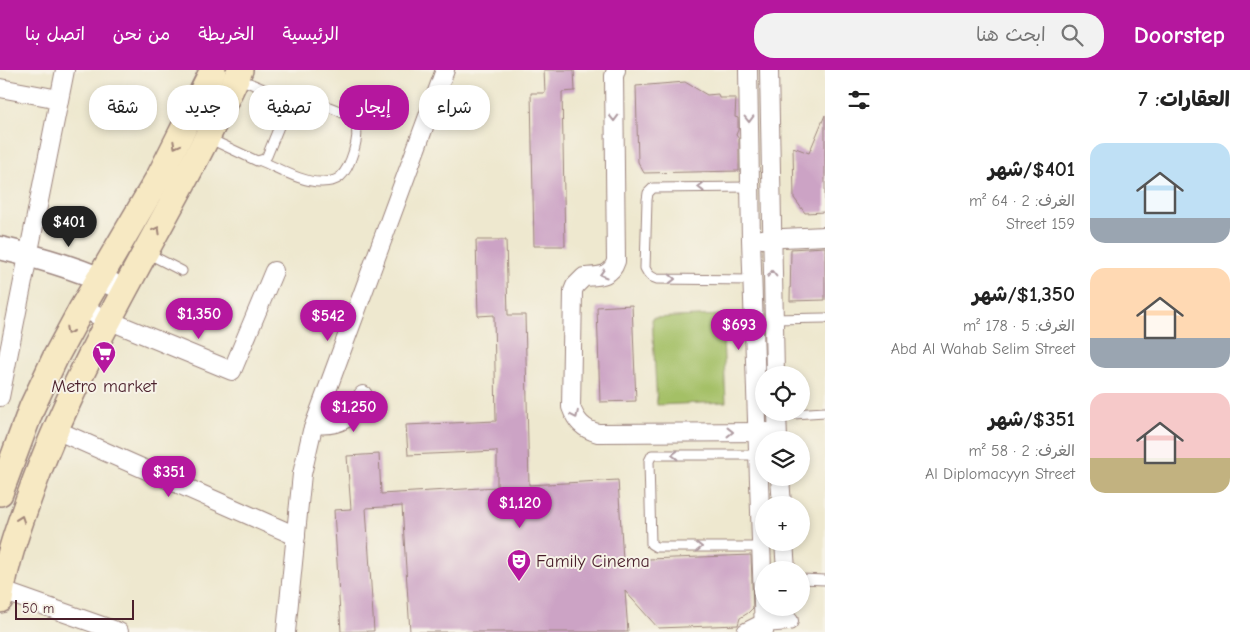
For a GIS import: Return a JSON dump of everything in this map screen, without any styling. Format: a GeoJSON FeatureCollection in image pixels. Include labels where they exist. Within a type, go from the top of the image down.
{"type":"FeatureCollection","features":[{"type":"Feature","properties":{"kind":"main road"},"geometry":{"type":"LineString","coordinates":[[0,493],[32,407],[56,356],[99,278],[160,175],[213,70]]}},
{"type":"Feature","properties":{"kind":"main road"},"geometry":{"type":"LineString","coordinates":[[0,593],[23,514],[56,430],[108,320],[208,138],[238,74]]}},
{"type":"Feature","properties":{"kind":"street"},"geometry":{"type":"LineString","coordinates":[[0,397],[64,70]]}},
{"type":"Feature","properties":{"kind":"street"},"geometry":{"type":"LineString","coordinates":[[286,632],[302,474],[306,452],[445,70]]}},
{"type":"Feature","properties":{"kind":"street"},"geometry":{"type":"LineString","coordinates":[[616,70],[614,76],[616,260],[610,272],[604,275],[584,277],[575,286],[573,291],[571,407],[584,427],[598,433],[755,432]]}},
{"type":"Feature","properties":{"kind":"street"},"geometry":{"type":"LineString","coordinates":[[758,431],[750,186],[743,70],[770,70],[775,366]]}},
{"type":"Feature","properties":{"kind":"street"},"geometry":{"type":"LineString","coordinates":[[0,88],[59,99]]}},
{"type":"Feature","properties":{"kind":"street"},"geometry":{"type":"LineString","coordinates":[[751,239],[825,236]]}},
{"type":"Feature","properties":{"kind":"street"},"geometry":{"type":"LineString","coordinates":[[0,248],[29,254],[99,278],[124,290]]}},
{"type":"Feature","properties":{"kind":"street"},"geometry":{"type":"LineString","coordinates":[[82,308],[232,371],[274,271]]}},
{"type":"Feature","properties":{"kind":"street"},"geometry":{"type":"LineString","coordinates":[[315,424],[336,424],[345,419],[353,413],[363,395]]}},
{"type":"Feature","properties":{"kind":"street"},"geometry":{"type":"LineString","coordinates":[[761,431],[777,425]]}},
{"type":"Feature","properties":{"kind":"street"},"geometry":{"type":"LineString","coordinates":[[56,430],[296,536]]}},
{"type":"Feature","properties":{"kind":"street"},"geometry":{"type":"LineString","coordinates":[[760,551],[764,628]]}},
{"type":"Feature","properties":{"kind":"street"},"geometry":{"type":"LineString","coordinates":[[0,593],[108,630]]}},
{"type":"Feature","properties":{"kind":"street"},"geometry":{"type":"LineString","coordinates":[[746,632],[789,620]]}},
{"type":"Feature","properties":{"kind":"lane"},"geometry":{"type":"LineString","coordinates":[[238,74],[258,85]]}},
{"type":"Feature","properties":{"kind":"lane"},"geometry":{"type":"LineString","coordinates":[[208,138],[257,161],[309,181],[331,181],[340,177],[346,170],[357,143],[358,134],[355,124],[349,117],[329,109]]}},
{"type":"Feature","properties":{"kind":"lane"},"geometry":{"type":"LineString","coordinates":[[261,161],[267,156],[278,130]]}},
{"type":"Feature","properties":{"kind":"lane"},"geometry":{"type":"LineString","coordinates":[[750,186],[653,188],[648,193],[646,200],[645,268],[651,277],[657,279],[753,280]]}},
{"type":"Feature","properties":{"kind":"lane"},"geometry":{"type":"LineString","coordinates":[[144,252],[182,271]]}},
{"type":"Feature","properties":{"kind":"lane"},"geometry":{"type":"LineString","coordinates":[[773,319],[825,318]]}},
{"type":"Feature","properties":{"kind":"lane"},"geometry":{"type":"LineString","coordinates":[[777,425],[825,412]]}},
{"type":"Feature","properties":{"kind":"lane"},"geometry":{"type":"LineString","coordinates":[[755,455],[652,456],[649,460],[652,545],[656,547],[755,547]]}},
{"type":"Feature","properties":{"kind":"lane"},"geometry":{"type":"LineString","coordinates":[[810,579],[825,580]]}},
{"type":"Feature","properties":{"kind":"green space"},"geometry":{"type":"Polygon","coordinates":[[[722,315],[726,402],[657,405],[652,318],[722,315]]]}},
{"type":"Feature","properties":{"kind":"building"},"geometry":{"type":"Polygon","coordinates":[[[544,70],[574,70],[575,91],[562,92],[565,246],[534,246],[531,93],[545,93],[544,70]]]}},
{"type":"Feature","properties":{"kind":"building"},"geometry":{"type":"Polygon","coordinates":[[[685,82],[707,95],[718,94],[719,98],[736,98],[735,117],[738,118],[736,135],[739,139],[739,171],[644,173],[638,162],[636,86],[685,82]]]}},
{"type":"Feature","properties":{"kind":"building"},"geometry":{"type":"Polygon","coordinates":[[[825,115],[825,212],[805,213],[794,198],[793,147],[809,153],[825,115]]]}},
{"type":"Feature","properties":{"kind":"building"},"geometry":{"type":"Polygon","coordinates":[[[476,240],[506,240],[508,315],[525,315],[529,485],[618,480],[623,560],[751,555],[753,608],[740,618],[738,625],[658,628],[625,591],[628,632],[410,632],[402,506],[366,508],[374,631],[341,632],[334,510],[351,509],[347,456],[379,454],[381,494],[497,487],[497,451],[408,455],[406,425],[496,421],[494,315],[478,316],[476,240]]]}},
{"type":"Feature","properties":{"kind":"building"},"geometry":{"type":"Polygon","coordinates":[[[825,247],[825,300],[790,301],[791,249],[825,247]]]}},
{"type":"Feature","properties":{"kind":"building"},"geometry":{"type":"Polygon","coordinates":[[[632,305],[636,401],[600,402],[597,307],[632,305]]]}},
{"type":"Feature","properties":{"kind":"place","name":"Metro market"},"geometry":{"type":"Point","coordinates":[104,374]}},
{"type":"Feature","properties":{"kind":"place","name":"Family Cinema"},"geometry":{"type":"Point","coordinates":[519,582]}}]}
